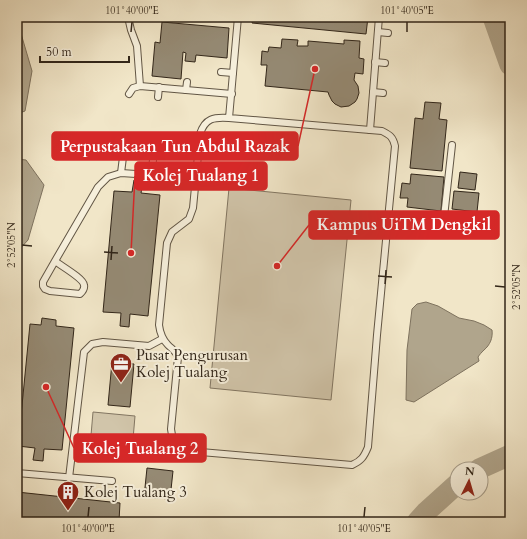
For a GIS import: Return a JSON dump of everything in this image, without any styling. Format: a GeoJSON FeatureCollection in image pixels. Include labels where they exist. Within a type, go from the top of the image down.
{"type":"FeatureCollection","features":[{"type":"Feature","properties":{"kind":"lane"},"geometry":{"type":"LineString","coordinates":[[128,17],[137,46],[140,86]]}},
{"type":"Feature","properties":{"kind":"lane"},"geometry":{"type":"LineString","coordinates":[[229,118],[238,17]]}},
{"type":"Feature","properties":{"kind":"lane"},"geometry":{"type":"LineString","coordinates":[[370,130],[379,17]]}},
{"type":"Feature","properties":{"kind":"lane"},"geometry":{"type":"LineString","coordinates":[[378,32],[388,33]]}},
{"type":"Feature","properties":{"kind":"lane"},"geometry":{"type":"LineString","coordinates":[[375,62],[385,63]]}},
{"type":"Feature","properties":{"kind":"lane"},"geometry":{"type":"LineString","coordinates":[[221,72],[233,73]]}},
{"type":"Feature","properties":{"kind":"lane"},"geometry":{"type":"LineString","coordinates":[[186,90],[187,82]]}},
{"type":"Feature","properties":{"kind":"lane"},"geometry":{"type":"LineString","coordinates":[[129,94],[133,88],[140,86],[232,94]]}},
{"type":"Feature","properties":{"kind":"lane"},"geometry":{"type":"LineString","coordinates":[[158,97],[159,87]]}},
{"type":"Feature","properties":{"kind":"lane"},"geometry":{"type":"LineString","coordinates":[[373,92],[383,92]]}},
{"type":"Feature","properties":{"kind":"lane"},"geometry":{"type":"LineString","coordinates":[[219,117],[229,118],[382,131],[394,140],[395,146],[391,218],[368,447],[365,455],[359,462],[352,465],[189,451],[179,448],[173,441],[171,429],[178,357],[175,350],[162,339],[159,325],[167,243],[172,232],[188,219],[193,208],[200,134],[203,126],[209,120],[219,117]]}},
{"type":"Feature","properties":{"kind":"lane"},"geometry":{"type":"LineString","coordinates":[[444,217],[452,145]]}},
{"type":"Feature","properties":{"kind":"lane"},"geometry":{"type":"LineString","coordinates":[[121,173],[123,157]]}},
{"type":"Feature","properties":{"kind":"lane"},"geometry":{"type":"LineString","coordinates":[[151,175],[153,160]]}},
{"type":"Feature","properties":{"kind":"lane"},"geometry":{"type":"LineString","coordinates":[[54,261],[81,280],[84,285],[83,291],[80,294],[50,291],[43,286],[43,282],[54,261],[98,187],[108,177],[121,173],[196,178]]}},
{"type":"Feature","properties":{"kind":"lane"},"geometry":{"type":"LineString","coordinates":[[69,478],[84,352],[92,344],[103,342],[149,346],[162,339]]}},
{"type":"Feature","properties":{"kind":"lane"},"geometry":{"type":"LineString","coordinates":[[17,472],[112,481]]}},
{"type":"Feature","properties":{"kind":"shaded area"},"geometry":{"type":"Polygon","coordinates":[[[17,20],[32,71],[25,111],[17,114],[17,20]]]}},
{"type":"Feature","properties":{"kind":"shaded area"},"geometry":{"type":"Polygon","coordinates":[[[17,159],[26,160],[44,185],[28,240],[17,252],[17,159]]]}},
{"type":"Feature","properties":{"kind":"shaded area"},"geometry":{"type":"Polygon","coordinates":[[[229,188],[351,200],[331,400],[210,388],[229,188]]]}},
{"type":"Feature","properties":{"kind":"shaded area"},"geometry":{"type":"Polygon","coordinates":[[[426,302],[438,306],[459,318],[484,325],[492,330],[492,336],[488,346],[478,357],[479,361],[414,402],[406,400],[407,350],[412,309],[417,304],[426,302]]]}},
{"type":"Feature","properties":{"kind":"shaded area"},"geometry":{"type":"Polygon","coordinates":[[[93,412],[135,416],[132,451],[90,447],[93,412]]]}},
{"type":"Feature","properties":{"kind":"building"},"geometry":{"type":"Polygon","coordinates":[[[253,17],[368,17],[366,34],[252,23],[253,17]]]}},
{"type":"Feature","properties":{"kind":"building"},"geometry":{"type":"Polygon","coordinates":[[[398,17],[426,17],[425,20],[398,17]]]}},
{"type":"Feature","properties":{"kind":"building"},"geometry":{"type":"Polygon","coordinates":[[[162,22],[229,28],[227,58],[196,55],[195,62],[185,61],[186,53],[183,52],[181,79],[152,76],[155,42],[160,43],[162,22]]]}},
{"type":"Feature","properties":{"kind":"building"},"geometry":{"type":"Polygon","coordinates":[[[282,39],[298,40],[297,46],[308,46],[308,41],[344,44],[344,40],[360,41],[359,58],[364,59],[363,74],[355,73],[354,80],[358,86],[359,93],[355,102],[349,106],[341,107],[332,101],[328,92],[265,86],[267,65],[261,65],[262,51],[268,52],[269,47],[281,48],[282,39]]]}},
{"type":"Feature","properties":{"kind":"building"},"geometry":{"type":"Polygon","coordinates":[[[425,102],[441,103],[439,119],[447,120],[442,171],[410,168],[415,118],[423,119],[425,102]]]}},
{"type":"Feature","properties":{"kind":"building"},"geometry":{"type":"Polygon","coordinates":[[[460,172],[477,174],[475,190],[458,188],[460,172]]]}},
{"type":"Feature","properties":{"kind":"building"},"geometry":{"type":"Polygon","coordinates":[[[411,174],[444,177],[441,211],[407,207],[408,198],[400,198],[402,183],[410,184],[411,174]]]}},
{"type":"Feature","properties":{"kind":"building"},"geometry":{"type":"Polygon","coordinates":[[[134,180],[143,181],[141,193],[160,195],[148,316],[130,314],[129,327],[120,326],[121,313],[103,312],[114,191],[132,192],[134,180]]]}},
{"type":"Feature","properties":{"kind":"building"},"geometry":{"type":"Polygon","coordinates":[[[454,191],[479,193],[477,212],[452,209],[454,191]]]}},
{"type":"Feature","properties":{"kind":"building"},"geometry":{"type":"Polygon","coordinates":[[[42,318],[56,320],[56,326],[74,328],[62,450],[44,449],[43,461],[33,460],[35,448],[18,446],[30,324],[41,325],[42,318]]]}},
{"type":"Feature","properties":{"kind":"building","name":"Pusat Pengurusan Kolej Tualang"},"geometry":{"type":"Polygon","coordinates":[[[112,362],[134,364],[130,407],[108,405],[112,362]]]}},
{"type":"Feature","properties":{"kind":"building"},"geometry":{"type":"Polygon","coordinates":[[[147,468],[173,471],[170,499],[144,497],[147,468]]]}},
{"type":"Feature","properties":{"kind":"building","name":"Kolej Tualang 3"},"geometry":{"type":"Polygon","coordinates":[[[17,492],[120,503],[119,521],[125,522],[17,522],[17,492]]]}},
{"type":"Feature","properties":{"kind":"waterway"},"geometry":{"type":"LineString","coordinates":[[493,17],[510,65]]}},
{"type":"Feature","properties":{"kind":"waterway"},"geometry":{"type":"LineString","coordinates":[[489,464],[510,455]]}},
{"type":"Feature","properties":{"kind":"waterway"},"geometry":{"type":"LineString","coordinates":[[417,522],[449,491]]}},
{"type":"Feature","properties":{"kind":"place","name":"Perpustakaan Tun Abdul Razak"},"geometry":{"type":"Point","coordinates":[315,69]}},
{"type":"Feature","properties":{"kind":"place","name":"Kolej Tualang 1"},"geometry":{"type":"Point","coordinates":[131,253]}},
{"type":"Feature","properties":{"kind":"place","name":"Kampus UiTM Dengkil"},"geometry":{"type":"Point","coordinates":[277,266]}},
{"type":"Feature","properties":{"kind":"place","name":"Pusat Pengurusan Kolej Tualang"},"geometry":{"type":"Point","coordinates":[121,384]}},
{"type":"Feature","properties":{"kind":"place","name":"Kolej Tualang 2"},"geometry":{"type":"Point","coordinates":[46,387]}},
{"type":"Feature","properties":{"kind":"place","name":"Kolej Tualang 3"},"geometry":{"type":"Point","coordinates":[68,512]}}]}
